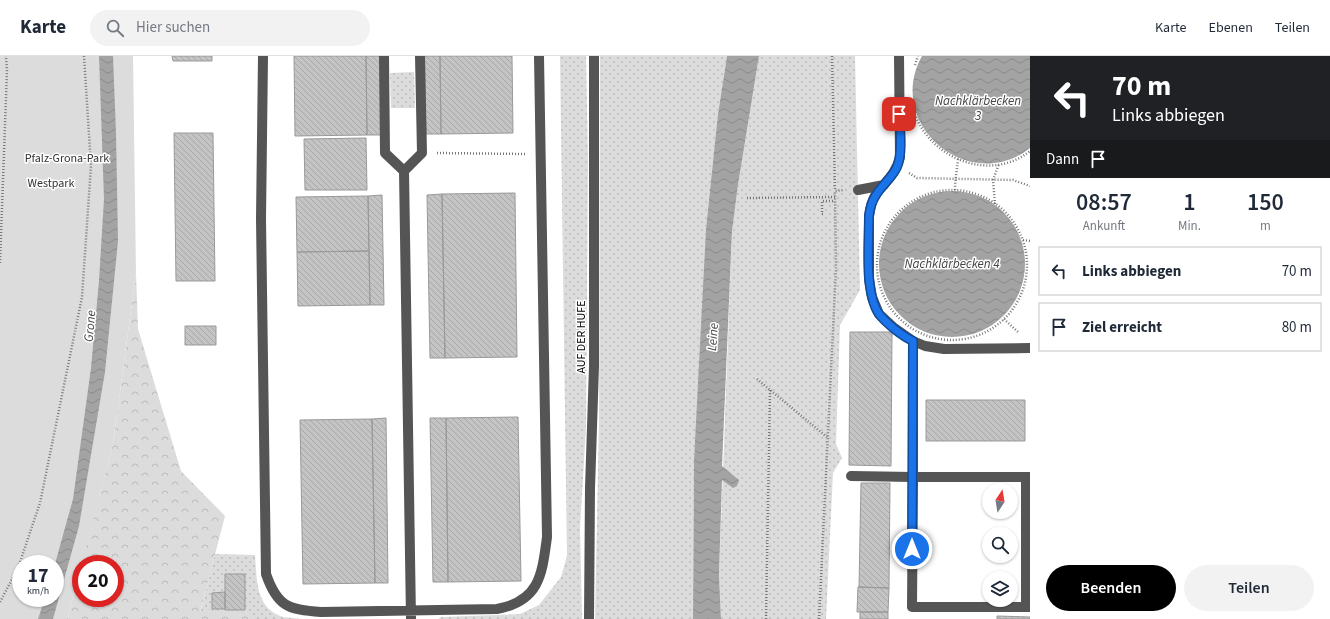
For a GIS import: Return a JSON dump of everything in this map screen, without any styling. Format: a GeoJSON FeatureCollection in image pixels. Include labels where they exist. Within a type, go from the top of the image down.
{"type":"FeatureCollection","features":[{"type":"Feature","properties":{"kind":"lane"},"geometry":{"type":"LineString","coordinates":[[263,56],[261,219],[266,574],[272,590],[283,603],[301,611],[411,615],[509,607],[516,604],[532,591],[542,572],[547,537],[539,56]]}},
{"type":"Feature","properties":{"kind":"lane"},"geometry":{"type":"LineString","coordinates":[[384,56],[386,153],[404,171],[411,615]]}},
{"type":"Feature","properties":{"kind":"lane"},"geometry":{"type":"LineString","coordinates":[[404,171],[422,153],[420,56]]}},
{"type":"Feature","properties":{"kind":"lane","name":"AUF DER HUFE"},"geometry":{"type":"LineString","coordinates":[[589,619],[590,488],[594,366],[594,56]]}},
{"type":"Feature","properties":{"kind":"lane"},"geometry":{"type":"LineString","coordinates":[[899,56],[900,157],[898,166],[875,195],[870,207],[869,216],[869,279],[872,297],[879,314],[893,327],[913,341],[925,346],[944,349],[1030,348]]}},
{"type":"Feature","properties":{"kind":"lane"},"geometry":{"type":"LineString","coordinates":[[858,190],[884,185]]}},
{"type":"Feature","properties":{"kind":"lane"},"geometry":{"type":"LineString","coordinates":[[852,476],[913,477],[1028,477],[1028,607],[912,607],[913,477],[913,341]]}},
{"type":"Feature","properties":{"kind":"path"},"geometry":{"type":"LineString","coordinates":[[0,263],[6,56]]}},
{"type":"Feature","properties":{"kind":"path"},"geometry":{"type":"LineString","coordinates":[[0,602],[18,568],[40,503],[82,297],[91,166],[84,56]]}},
{"type":"Feature","properties":{"kind":"path"},"geometry":{"type":"LineString","coordinates":[[819,619],[836,268],[832,56]]}},
{"type":"Feature","properties":{"kind":"path"},"geometry":{"type":"LineString","coordinates":[[914,71],[918,56]]}},
{"type":"Feature","properties":{"kind":"path"},"geometry":{"type":"LineString","coordinates":[[914,112],[921,129],[930,141],[945,153],[958,159],[985,165],[999,164],[1012,160],[1030,151]]}},
{"type":"Feature","properties":{"kind":"path"},"geometry":{"type":"LineString","coordinates":[[422,153],[541,154]]}},
{"type":"Feature","properties":{"kind":"path"},"geometry":{"type":"LineString","coordinates":[[955,190],[958,159]]}},
{"type":"Feature","properties":{"kind":"path"},"geometry":{"type":"LineString","coordinates":[[995,204],[993,180],[999,164]]}},
{"type":"Feature","properties":{"kind":"path"},"geometry":{"type":"LineString","coordinates":[[898,166],[917,178],[1013,180],[1030,186]]}},
{"type":"Feature","properties":{"kind":"path"},"geometry":{"type":"LineString","coordinates":[[835,191],[858,190]]}},
{"type":"Feature","properties":{"kind":"path"},"geometry":{"type":"LineString","coordinates":[[955,190],[969,192],[981,196],[995,204],[1006,213],[1018,228],[1027,255],[1027,268],[1023,289],[1013,309],[1003,320],[992,328],[966,339],[951,340],[921,333],[911,328],[897,316],[888,304],[878,281],[877,259],[881,240],[891,220],[906,205],[926,194],[955,190]]}},
{"type":"Feature","properties":{"kind":"path"},"geometry":{"type":"LineString","coordinates":[[747,198],[835,197]]}},
{"type":"Feature","properties":{"kind":"path"},"geometry":{"type":"LineString","coordinates":[[823,214],[822,201],[835,201]]}},
{"type":"Feature","properties":{"kind":"path"},"geometry":{"type":"LineString","coordinates":[[1023,240],[1030,240]]}},
{"type":"Feature","properties":{"kind":"path"},"geometry":{"type":"LineString","coordinates":[[757,379],[828,438]]}},
{"type":"Feature","properties":{"kind":"path"},"geometry":{"type":"LineString","coordinates":[[766,619],[770,390]]}},
{"type":"Feature","properties":{"kind":"green space","name":"Pfalz-Grona-Park"},"geometry":{"type":"Polygon","coordinates":[[[0,56],[133,56],[136,273],[113,444],[84,555],[72,555],[72,600],[67,619],[0,619],[0,56]]]}},
{"type":"Feature","properties":{"kind":"green space"},"geometry":{"type":"Polygon","coordinates":[[[560,56],[586,56],[588,160],[586,428],[580,528],[582,619],[438,619],[442,617],[520,614],[539,605],[561,577],[567,556],[560,56]]]}},
{"type":"Feature","properties":{"kind":"green space"},"geometry":{"type":"Polygon","coordinates":[[[600,56],[727,56],[718,114],[694,460],[693,619],[595,619],[599,421],[600,56]]]}},
{"type":"Feature","properties":{"kind":"green space"},"geometry":{"type":"Polygon","coordinates":[[[759,56],[855,56],[860,290],[840,325],[836,444],[842,458],[833,473],[826,619],[721,619],[719,575],[732,231],[759,56]]]}},
{"type":"Feature","properties":{"kind":"green space"},"geometry":{"type":"Polygon","coordinates":[[[414,72],[415,108],[391,108],[390,73],[414,72]]]}},
{"type":"Feature","properties":{"kind":"green space"},"geometry":{"type":"Polygon","coordinates":[[[136,273],[138,329],[181,471],[225,516],[200,612],[212,609],[245,610],[251,619],[67,619],[72,600],[72,607],[124,607],[124,555],[83,555],[113,444],[136,273]]]}},
{"type":"Feature","properties":{"kind":"green space"},"geometry":{"type":"Polygon","coordinates":[[[215,554],[255,555],[259,592],[267,607],[274,613],[283,617],[302,619],[251,619],[245,610],[225,610],[200,613],[215,554]]]}},
{"type":"Feature","properties":{"kind":"water"},"geometry":{"type":"Polygon","coordinates":[[[99,56],[113,56],[118,241],[105,372],[79,526],[64,580],[64,555],[57,555],[73,499],[91,368],[99,281],[104,199],[99,56]]]}},
{"type":"Feature","properties":{"kind":"water","name":"Leine"},"geometry":{"type":"Polygon","coordinates":[[[727,56],[759,56],[732,231],[722,466],[739,480],[737,486],[733,488],[722,480],[719,575],[721,619],[693,619],[694,460],[706,230],[718,114],[727,56]]]}},
{"type":"Feature","properties":{"kind":"water","name":"Nachklärbecken 3"},"geometry":{"type":"Polygon","coordinates":[[[922,56],[1030,56],[1030,148],[1006,161],[982,163],[959,158],[939,146],[923,128],[914,106],[913,81],[922,56]]]}},
{"type":"Feature","properties":{"kind":"water","name":"Nachklärbecken 4"},"geometry":{"type":"Polygon","coordinates":[[[952,191],[980,197],[998,208],[1008,218],[1019,236],[1025,264],[1019,292],[1008,310],[998,320],[980,331],[952,337],[924,331],[906,320],[896,310],[885,292],[879,264],[885,236],[896,218],[906,208],[924,197],[952,191]]]}},
{"type":"Feature","properties":{"kind":"water"},"geometry":{"type":"Polygon","coordinates":[[[42,607],[56,607],[53,619],[38,619],[42,607]]]}},
{"type":"Feature","properties":{"kind":"building"},"geometry":{"type":"Polygon","coordinates":[[[172,56],[212,56],[212,61],[173,61],[172,56]]]}},
{"type":"Feature","properties":{"kind":"building"},"geometry":{"type":"Polygon","coordinates":[[[294,56],[366,56],[367,135],[295,136],[294,56]]]}},
{"type":"Feature","properties":{"kind":"building"},"geometry":{"type":"Polygon","coordinates":[[[366,56],[380,56],[381,135],[367,135],[366,56]]]}},
{"type":"Feature","properties":{"kind":"building"},"geometry":{"type":"Polygon","coordinates":[[[424,56],[440,56],[441,134],[426,134],[424,56]]]}},
{"type":"Feature","properties":{"kind":"building"},"geometry":{"type":"Polygon","coordinates":[[[440,56],[512,56],[513,133],[441,134],[440,56]]]}},
{"type":"Feature","properties":{"kind":"building"},"geometry":{"type":"Polygon","coordinates":[[[174,133],[213,133],[215,281],[176,281],[174,133]]]}},
{"type":"Feature","properties":{"kind":"building"},"geometry":{"type":"Polygon","coordinates":[[[366,138],[367,190],[305,190],[304,139],[366,138]]]}},
{"type":"Feature","properties":{"kind":"building"},"geometry":{"type":"Polygon","coordinates":[[[515,193],[517,357],[445,358],[442,194],[515,193]]]}},
{"type":"Feature","properties":{"kind":"building"},"geometry":{"type":"Polygon","coordinates":[[[442,194],[445,358],[430,358],[427,195],[442,194]]]}},
{"type":"Feature","properties":{"kind":"building"},"geometry":{"type":"Polygon","coordinates":[[[382,195],[384,305],[370,305],[368,196],[382,195]]]}},
{"type":"Feature","properties":{"kind":"building"},"geometry":{"type":"Polygon","coordinates":[[[368,196],[369,251],[297,252],[296,197],[368,196]]]}},
{"type":"Feature","properties":{"kind":"building"},"geometry":{"type":"Polygon","coordinates":[[[369,251],[370,305],[298,306],[297,252],[369,251]]]}},
{"type":"Feature","properties":{"kind":"building"},"geometry":{"type":"Polygon","coordinates":[[[185,326],[216,326],[216,345],[185,345],[185,326]]]}},
{"type":"Feature","properties":{"kind":"building"},"geometry":{"type":"Polygon","coordinates":[[[850,332],[892,332],[891,466],[849,465],[850,332]]]}},
{"type":"Feature","properties":{"kind":"building"},"geometry":{"type":"Polygon","coordinates":[[[926,400],[1025,400],[1025,441],[926,441],[926,400]]]}},
{"type":"Feature","properties":{"kind":"building"},"geometry":{"type":"Polygon","coordinates":[[[518,417],[521,581],[448,582],[446,418],[518,417]]]}},
{"type":"Feature","properties":{"kind":"building"},"geometry":{"type":"Polygon","coordinates":[[[386,418],[388,583],[375,583],[372,419],[386,418]]]}},
{"type":"Feature","properties":{"kind":"building"},"geometry":{"type":"Polygon","coordinates":[[[430,418],[446,418],[448,582],[433,582],[430,418]]]}},
{"type":"Feature","properties":{"kind":"building"},"geometry":{"type":"Polygon","coordinates":[[[372,419],[375,583],[303,584],[300,420],[372,419]]]}},
{"type":"Feature","properties":{"kind":"building"},"geometry":{"type":"Polygon","coordinates":[[[861,483],[890,483],[889,588],[859,587],[861,483]]]}},
{"type":"Feature","properties":{"kind":"building"},"geometry":{"type":"Polygon","coordinates":[[[225,574],[245,574],[245,610],[225,610],[225,574]]]}},
{"type":"Feature","properties":{"kind":"building"},"geometry":{"type":"Polygon","coordinates":[[[858,587],[889,588],[888,612],[857,612],[858,587]]]}},
{"type":"Feature","properties":{"kind":"building"},"geometry":{"type":"Polygon","coordinates":[[[225,592],[225,609],[212,609],[212,593],[225,592]]]}},
{"type":"Feature","properties":{"kind":"building"},"geometry":{"type":"Polygon","coordinates":[[[860,612],[888,612],[888,619],[860,619],[860,612]]]}},
{"type":"Feature","properties":{"kind":"building"},"geometry":{"type":"Polygon","coordinates":[[[997,616],[1030,617],[1030,619],[997,619],[997,616]]]}},
{"type":"Feature","properties":{"kind":"route"},"geometry":{"type":"LineString","coordinates":[[899,114],[900,157],[898,166],[875,195],[870,207],[869,279],[872,297],[879,314],[893,327],[913,341],[912,549]]}},
{"type":"Feature","properties":{"kind":"park label","name":"Westpark"},"geometry":{"type":"Point","coordinates":[51,183]}},
{"type":"Feature","properties":{"kind":"water label","name":"Grone"},"geometry":{"type":"Point","coordinates":[90,326]}}]}
